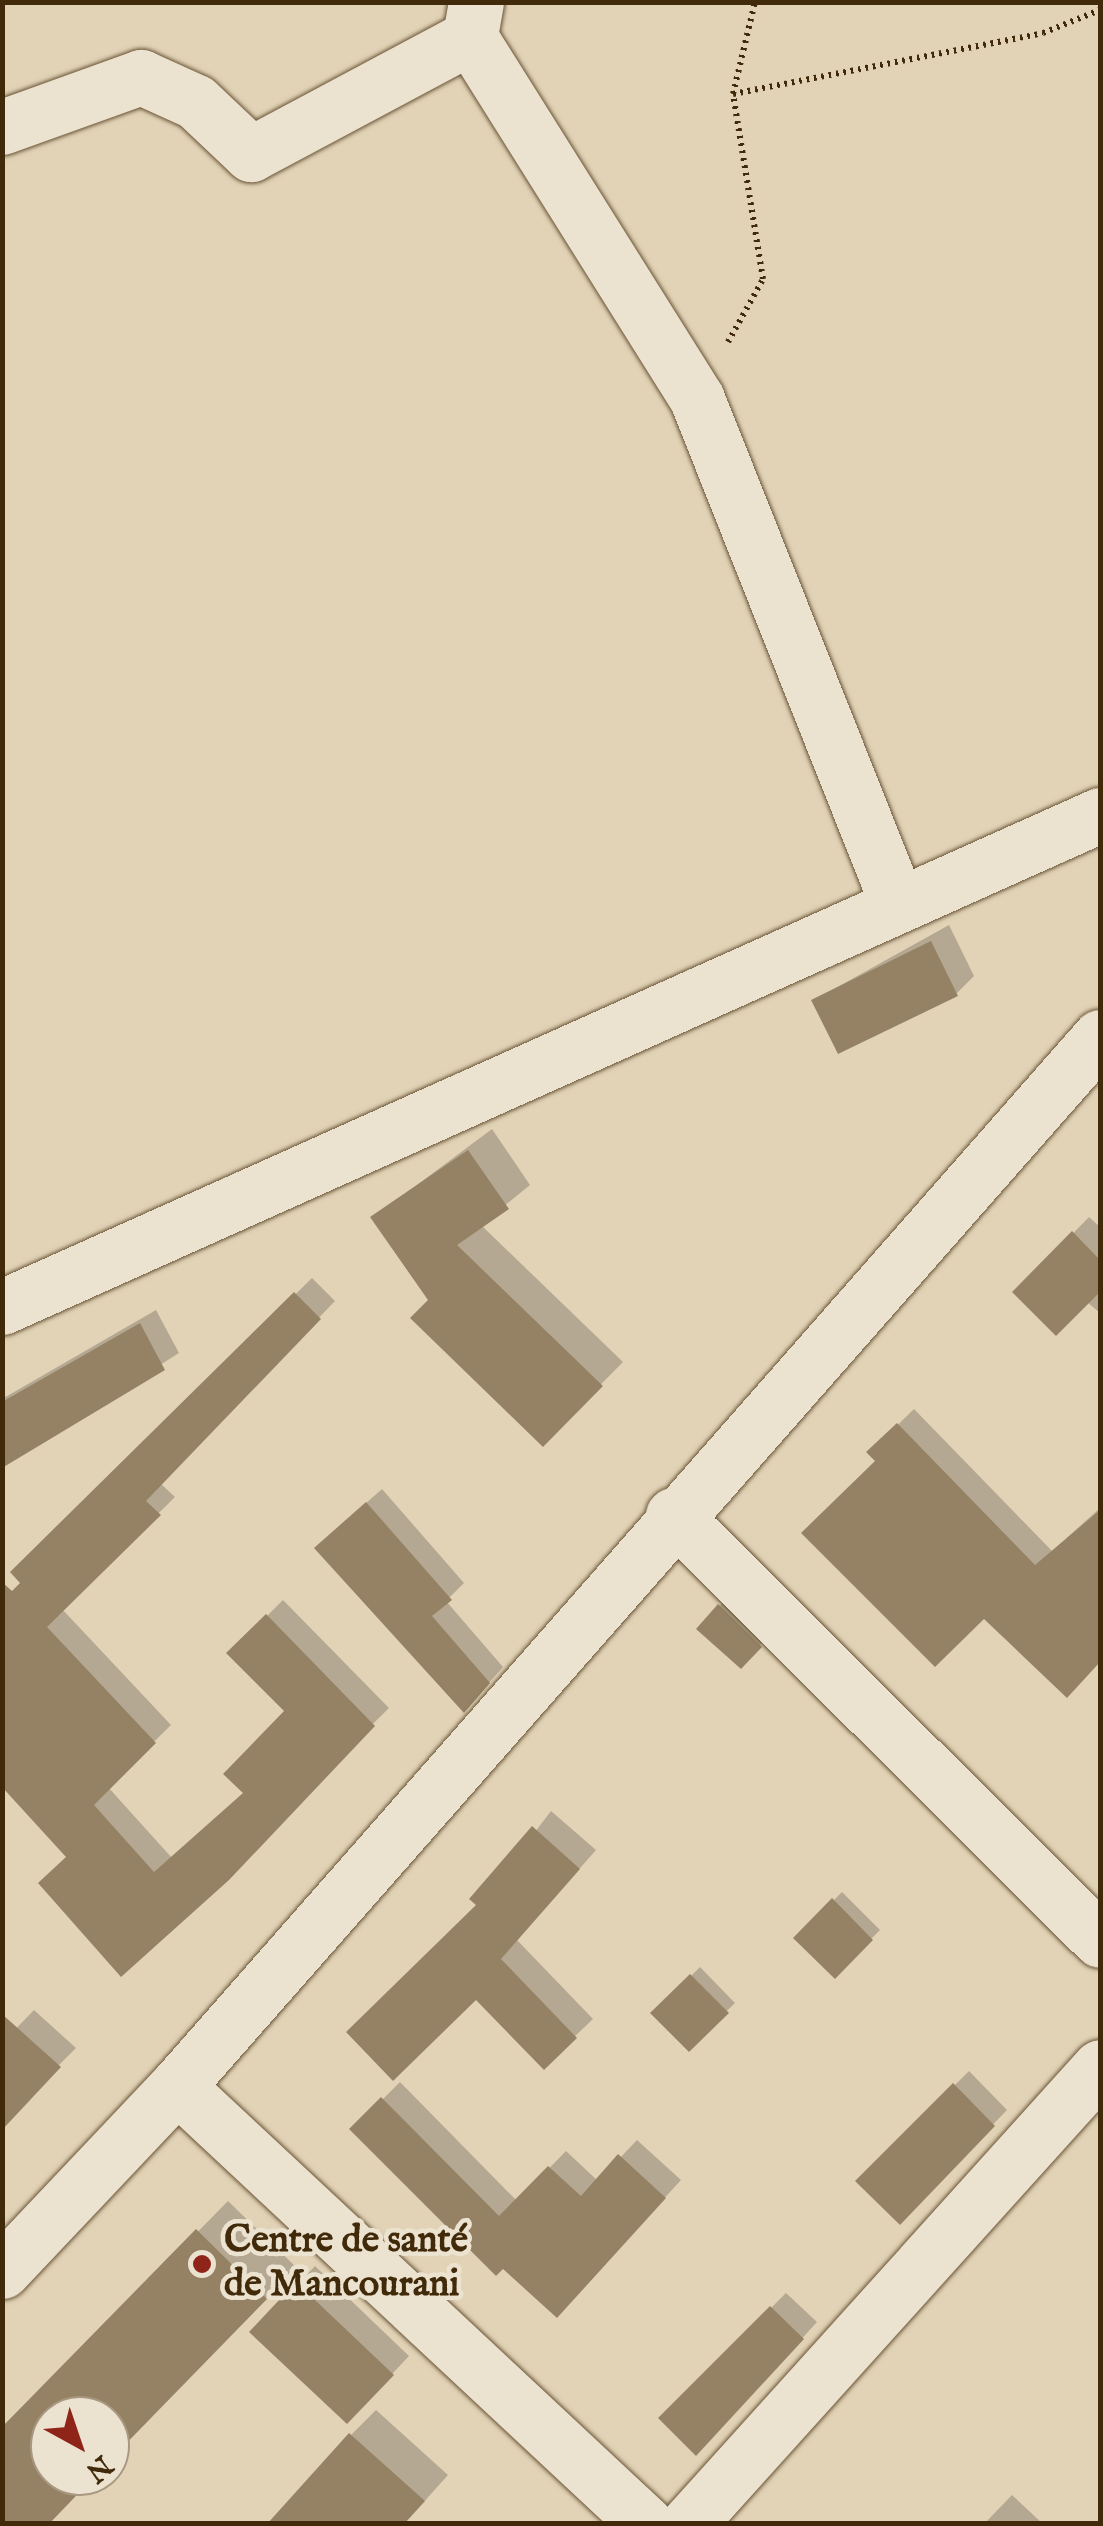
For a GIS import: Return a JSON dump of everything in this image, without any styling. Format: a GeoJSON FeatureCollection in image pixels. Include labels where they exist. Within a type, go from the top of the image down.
{"type":"FeatureCollection","features":[{"type":"Feature","properties":{"kind":"street"},"geometry":{"type":"LineString","coordinates":[[2,127],[140,77],[196,102],[251,154],[473,20],[696,399],[898,905]]}},
{"type":"Feature","properties":{"kind":"street"},"geometry":{"type":"LineString","coordinates":[[2,1307],[1100,814]]}},
{"type":"Feature","properties":{"kind":"street"},"geometry":{"type":"LineString","coordinates":[[2,2270],[177,2086],[673,1515],[1100,1037]]}},
{"type":"Feature","properties":{"kind":"street"},"geometry":{"type":"LineString","coordinates":[[673,1515],[1100,1940]]}},
{"type":"Feature","properties":{"kind":"street"},"geometry":{"type":"LineString","coordinates":[[688,2524],[1100,2067]]}},
{"type":"Feature","properties":{"kind":"street"},"geometry":{"type":"LineString","coordinates":[[177,2086],[646,2524]]}},
{"type":"Feature","properties":{"kind":"path"},"geometry":{"type":"LineString","coordinates":[[696,399],[762,279],[733,94],[755,2]]}},
{"type":"Feature","properties":{"kind":"path"},"geometry":{"type":"LineString","coordinates":[[733,94],[1043,34],[1100,10]]}},
{"type":"Feature","properties":{"kind":"building"},"geometry":{"type":"Polygon","coordinates":[[[931,941],[958,996],[838,1054],[811,1000],[931,941]]]}},
{"type":"Feature","properties":{"kind":"building"},"geometry":{"type":"Polygon","coordinates":[[[468,1150],[509,1209],[457,1245],[603,1386],[543,1447],[410,1318],[428,1300],[370,1217],[468,1150]]]}},
{"type":"Feature","properties":{"kind":"building"},"geometry":{"type":"Polygon","coordinates":[[[1072,1231],[1100,1260],[1100,1292],[1056,1336],[1012,1292],[1072,1231]]]}},
{"type":"Feature","properties":{"kind":"building"},"geometry":{"type":"Polygon","coordinates":[[[294,1292],[321,1319],[146,1501],[161,1515],[47,1627],[156,1743],[94,1805],[154,1872],[243,1793],[223,1774],[284,1711],[226,1653],[266,1614],[375,1726],[229,1880],[121,1977],[38,1883],[66,1857],[2,1787],[2,1582],[12,1591],[20,1583],[10,1572],[294,1292]]]}},
{"type":"Feature","properties":{"kind":"building"},"geometry":{"type":"Polygon","coordinates":[[[140,1323],[165,1370],[2,1468],[2,1402],[140,1323]]]}},
{"type":"Feature","properties":{"kind":"building"},"geometry":{"type":"Polygon","coordinates":[[[897,1423],[1035,1565],[1100,1510],[1100,1662],[1067,1698],[984,1619],[935,1667],[801,1533],[875,1461],[866,1452],[897,1423]]]}},
{"type":"Feature","properties":{"kind":"building"},"geometry":{"type":"Polygon","coordinates":[[[366,1502],[452,1600],[432,1616],[490,1683],[464,1713],[314,1548],[366,1502]]]}},
{"type":"Feature","properties":{"kind":"building"},"geometry":{"type":"Polygon","coordinates":[[[718,1604],[762,1647],[741,1669],[696,1629],[718,1604]]]}},
{"type":"Feature","properties":{"kind":"building"},"geometry":{"type":"Polygon","coordinates":[[[532,1826],[580,1869],[501,1959],[577,2038],[544,2070],[476,2000],[393,2081],[346,2032],[476,1905],[469,1899],[532,1826]]]}},
{"type":"Feature","properties":{"kind":"building"},"geometry":{"type":"Polygon","coordinates":[[[832,1898],[873,1940],[835,1979],[793,1938],[832,1898]]]}},
{"type":"Feature","properties":{"kind":"building"},"geometry":{"type":"Polygon","coordinates":[[[690,1974],[729,2013],[689,2052],[650,2013],[690,1974]]]}},
{"type":"Feature","properties":{"kind":"building"},"geometry":{"type":"Polygon","coordinates":[[[2,2014],[61,2067],[2,2130],[2,2014]]]}},
{"type":"Feature","properties":{"kind":"building"},"geometry":{"type":"Polygon","coordinates":[[[953,2083],[995,2126],[900,2225],[855,2181],[953,2083]]]}},
{"type":"Feature","properties":{"kind":"building"},"geometry":{"type":"Polygon","coordinates":[[[381,2097],[499,2216],[548,2166],[581,2196],[618,2154],[666,2198],[557,2318],[503,2269],[496,2276],[349,2129],[381,2097]]]}},
{"type":"Feature","properties":{"kind":"building"},"geometry":{"type":"Polygon","coordinates":[[[196,2229],[267,2299],[130,2439],[130,2396],[32,2396],[196,2229]]]}},
{"type":"Feature","properties":{"kind":"building"},"geometry":{"type":"Polygon","coordinates":[[[296,2282],[394,2375],[347,2424],[249,2332],[296,2282]]]}},
{"type":"Feature","properties":{"kind":"building"},"geometry":{"type":"Polygon","coordinates":[[[770,2306],[804,2339],[696,2456],[658,2418],[770,2306]]]}},
{"type":"Feature","properties":{"kind":"building"},"geometry":{"type":"Polygon","coordinates":[[[30,2398],[30,2496],[76,2496],[49,2524],[2,2524],[2,2427],[30,2398]]]}},
{"type":"Feature","properties":{"kind":"building"},"geometry":{"type":"Polygon","coordinates":[[[349,2433],[425,2501],[404,2524],[267,2524],[349,2433]]]}},
{"type":"Feature","properties":{"kind":"place","name":"Centre de santé de Mancourani"},"geometry":{"type":"Point","coordinates":[202,2264]}}]}
